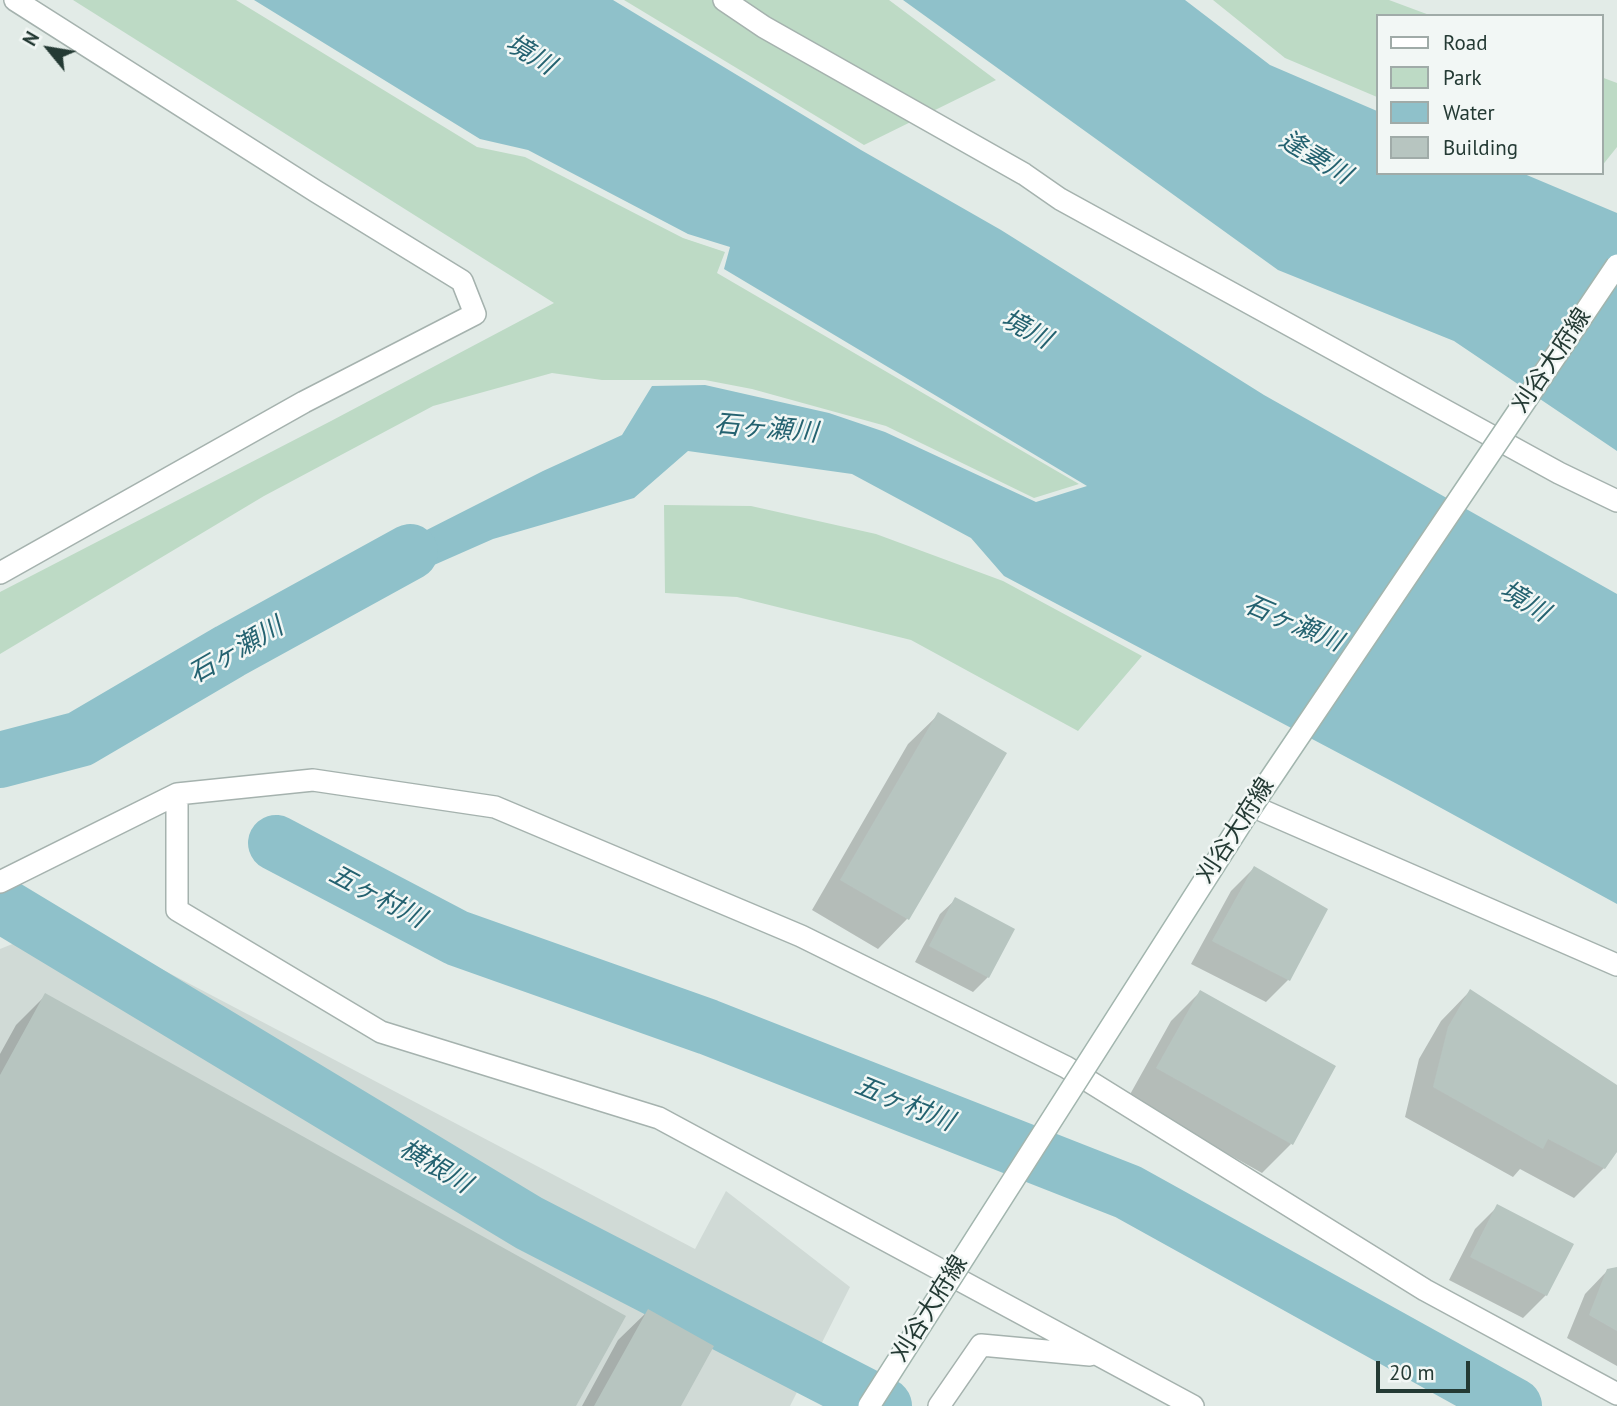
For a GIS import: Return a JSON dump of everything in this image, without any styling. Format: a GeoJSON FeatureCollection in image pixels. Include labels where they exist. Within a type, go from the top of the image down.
{"type":"FeatureCollection","features":[{"type":"Feature","properties":{"kind":"street"},"geometry":{"type":"LineString","coordinates":[[0,573],[304,402],[475,314],[462,281],[15,0]]}},
{"type":"Feature","properties":{"kind":"street"},"geometry":{"type":"LineString","coordinates":[[724,0],[764,27],[1024,174],[1073,206],[1559,473],[1617,501]]}},
{"type":"Feature","properties":{"kind":"street","name":"刈谷大府線"},"geometry":{"type":"LineString","coordinates":[[869,1406],[1252,806],[1617,265]]}},
{"type":"Feature","properties":{"kind":"street"},"geometry":{"type":"LineString","coordinates":[[0,882],[177,794],[313,780],[495,807],[801,936],[1066,1067],[1425,1290],[1617,1394]]}},
{"type":"Feature","properties":{"kind":"street"},"geometry":{"type":"LineString","coordinates":[[177,794],[177,909],[381,1032],[659,1118],[1193,1406]]}},
{"type":"Feature","properties":{"kind":"street"},"geometry":{"type":"LineString","coordinates":[[1252,806],[1617,965]]}},
{"type":"Feature","properties":{"kind":"street"},"geometry":{"type":"LineString","coordinates":[[939,1406],[981,1345],[1100,1356]]}},
{"type":"Feature","properties":{"kind":"shaded area"},"geometry":{"type":"Polygon","coordinates":[[[70,921],[695,1249],[726,1191],[850,1287],[790,1406],[0,1406],[0,949],[70,921]]]}},
{"type":"Feature","properties":{"kind":"green space"},"geometry":{"type":"Polygon","coordinates":[[[73,0],[236,0],[477,147],[525,157],[683,238],[725,252],[717,273],[1079,484],[1034,498],[886,426],[752,389],[705,380],[602,380],[552,373],[433,406],[264,496],[0,654],[0,592],[554,303],[73,0]]]}},
{"type":"Feature","properties":{"kind":"green space"},"geometry":{"type":"Polygon","coordinates":[[[624,0],[889,0],[996,80],[864,145],[624,0]]]}},
{"type":"Feature","properties":{"kind":"green space"},"geometry":{"type":"Polygon","coordinates":[[[1213,0],[1389,0],[1427,14],[1376,14],[1376,97],[1285,58],[1213,0]]]}},
{"type":"Feature","properties":{"kind":"green space"},"geometry":{"type":"Polygon","coordinates":[[[1603,78],[1617,83],[1617,147],[1603,164],[1603,78]]]}},
{"type":"Feature","properties":{"kind":"green space"},"geometry":{"type":"Polygon","coordinates":[[[664,505],[751,506],[876,534],[1003,581],[1142,656],[1078,731],[911,640],[737,597],[665,593],[664,505]]]}},
{"type":"Feature","properties":{"kind":"water","name":"境川"},"geometry":{"type":"Polygon","coordinates":[[[254,0],[613,0],[861,150],[1001,230],[1264,395],[1617,594],[1617,904],[1004,576],[971,538],[852,474],[688,451],[634,498],[493,539],[350,602],[336,576],[543,471],[622,435],[652,386],[705,385],[829,413],[885,432],[1036,502],[1087,486],[724,269],[730,247],[688,234],[528,150],[480,139],[254,0]]]}},
{"type":"Feature","properties":{"kind":"water","name":"逢妻川"},"geometry":{"type":"Polygon","coordinates":[[[903,0],[1185,0],[1270,65],[1376,111],[1376,175],[1527,175],[1617,213],[1617,451],[1454,341],[1278,270],[903,0]]]}},
{"type":"Feature","properties":{"kind":"building"},"geometry":{"type":"Polygon","coordinates":[[[938,712],[1007,753],[909,920],[840,880],[938,712]]]}},
{"type":"Feature","properties":{"kind":"building"},"geometry":{"type":"Polygon","coordinates":[[[1254,866],[1328,909],[1290,981],[1212,941],[1254,866]]]}},
{"type":"Feature","properties":{"kind":"building"},"geometry":{"type":"Polygon","coordinates":[[[955,897],[1015,929],[989,978],[929,946],[955,897]]]}},
{"type":"Feature","properties":{"kind":"building"},"geometry":{"type":"Polygon","coordinates":[[[1470,989],[1617,1085],[1617,1152],[1605,1169],[1548,1139],[1543,1149],[1433,1087],[1448,1027],[1470,989]]]}},
{"type":"Feature","properties":{"kind":"building"},"geometry":{"type":"Polygon","coordinates":[[[1200,990],[1336,1066],[1293,1145],[1156,1068],[1200,990]]]}},
{"type":"Feature","properties":{"kind":"building"},"geometry":{"type":"Polygon","coordinates":[[[45,993],[626,1316],[576,1406],[0,1406],[0,1075],[45,993]]]}},
{"type":"Feature","properties":{"kind":"building"},"geometry":{"type":"Polygon","coordinates":[[[1497,1204],[1574,1244],[1547,1296],[1470,1257],[1497,1204]]]}},
{"type":"Feature","properties":{"kind":"building"},"geometry":{"type":"Polygon","coordinates":[[[1617,1267],[1617,1331],[1589,1315],[1607,1269],[1617,1267]]]}},
{"type":"Feature","properties":{"kind":"building"},"geometry":{"type":"Polygon","coordinates":[[[648,1309],[714,1346],[681,1406],[594,1406],[648,1309]]]}},
{"type":"Feature","properties":{"kind":"waterway","name":"石ヶ瀬川"},"geometry":{"type":"LineString","coordinates":[[0,760],[80,739],[230,651],[410,552]]}},
{"type":"Feature","properties":{"kind":"waterway","name":"五ヶ村川"},"geometry":{"type":"LineString","coordinates":[[276,843],[457,938],[708,1027],[1128,1192],[1514,1406]]}},
{"type":"Feature","properties":{"kind":"waterway","name":"横根川"},"geometry":{"type":"LineString","coordinates":[[0,904],[529,1223],[884,1406]]}}]}
